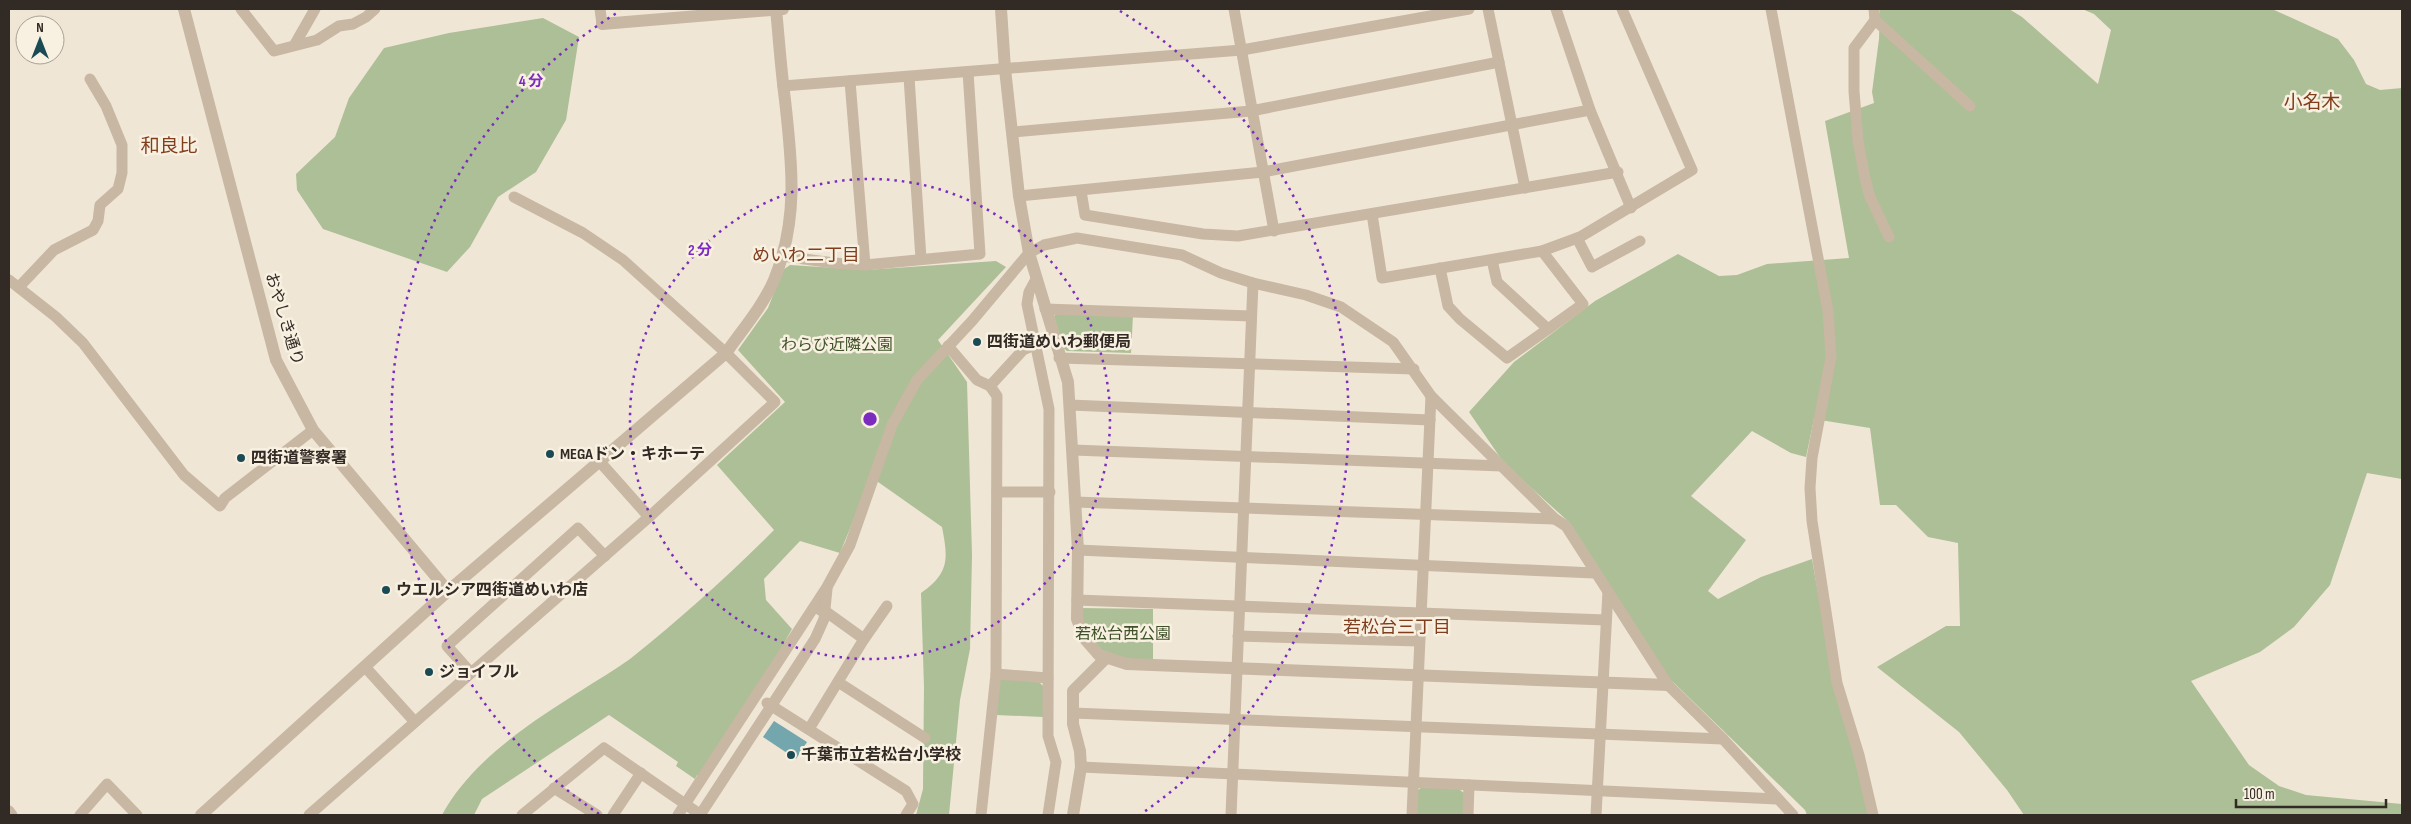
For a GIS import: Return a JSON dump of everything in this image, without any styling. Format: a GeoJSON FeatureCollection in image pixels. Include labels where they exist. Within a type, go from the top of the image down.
{"type":"FeatureCollection","features":[{"type":"Feature","properties":{"kind":"street","name":"おやしき通り"},"geometry":{"type":"LineString","coordinates":[[184,9],[276,360],[313,430],[448,592]]}},
{"type":"Feature","properties":{"kind":"street"},"geometry":{"type":"LineString","coordinates":[[295,44],[315,9]]}},
{"type":"Feature","properties":{"kind":"street"},"geometry":{"type":"LineString","coordinates":[[247,11],[274,51],[295,44],[317,40],[339,26],[353,24],[366,17],[375,9]]}},
{"type":"Feature","properties":{"kind":"street"},"geometry":{"type":"LineString","coordinates":[[600,9],[602,24],[783,9]]}},
{"type":"Feature","properties":{"kind":"street"},"geometry":{"type":"LineString","coordinates":[[201,815],[448,592],[726,353],[755,312],[773,281],[782,256],[792,208],[793,168],[776,9]]}},
{"type":"Feature","properties":{"kind":"street"},"geometry":{"type":"LineString","coordinates":[[1001,9],[1005,69],[1019,196],[1029,254],[1059,358],[1068,382],[1078,550],[1077,619],[1080,630],[1093,648],[1106,658],[1127,664],[1668,685]]}},
{"type":"Feature","properties":{"kind":"street"},"geometry":{"type":"LineString","coordinates":[[1234,9],[1274,230]]}},
{"type":"Feature","properties":{"kind":"street"},"geometry":{"type":"LineString","coordinates":[[783,86],[1242,50],[1469,9]]}},
{"type":"Feature","properties":{"kind":"street"},"geometry":{"type":"LineString","coordinates":[[1488,9],[1525,188]]}},
{"type":"Feature","properties":{"kind":"street"},"geometry":{"type":"LineString","coordinates":[[1556,9],[1590,110],[1618,172],[1631,208]]}},
{"type":"Feature","properties":{"kind":"street"},"geometry":{"type":"LineString","coordinates":[[1372,214],[1382,278],[1542,252],[1577,238],[1631,208],[1692,170],[1622,9]]}},
{"type":"Feature","properties":{"kind":"street"},"geometry":{"type":"LineString","coordinates":[[1771,9],[1828,311],[1831,358],[1812,458],[1810,488],[1812,521],[1837,683],[1859,755],[1873,815]]}},
{"type":"Feature","properties":{"kind":"street"},"geometry":{"type":"LineString","coordinates":[[1889,237],[1870,197],[1858,142],[1854,91],[1854,48],[1874,14],[1970,106]]}},
{"type":"Feature","properties":{"kind":"street"},"geometry":{"type":"LineString","coordinates":[[1012,132],[1251,111],[1499,62]]}},
{"type":"Feature","properties":{"kind":"street"},"geometry":{"type":"LineString","coordinates":[[782,256],[865,265],[980,254],[968,72]]}},
{"type":"Feature","properties":{"kind":"street"},"geometry":{"type":"LineString","coordinates":[[909,76],[921,259]]}},
{"type":"Feature","properties":{"kind":"street"},"geometry":{"type":"LineString","coordinates":[[19,287],[54,250],[93,230],[98,221],[100,205],[118,189],[122,173],[122,145],[106,106],[90,79]]}},
{"type":"Feature","properties":{"kind":"street"},"geometry":{"type":"LineString","coordinates":[[850,81],[865,265]]}},
{"type":"Feature","properties":{"kind":"street"},"geometry":{"type":"LineString","coordinates":[[1019,196],[1263,172],[1590,110]]}},
{"type":"Feature","properties":{"kind":"street"},"geometry":{"type":"LineString","coordinates":[[1081,191],[1085,215],[1203,234],[1238,236],[1618,172]]}},
{"type":"Feature","properties":{"kind":"street"},"geometry":{"type":"LineString","coordinates":[[309,815],[605,556],[775,402],[726,353],[623,260],[583,233],[514,197]]}},
{"type":"Feature","properties":{"kind":"street"},"geometry":{"type":"LineString","coordinates":[[678,815],[827,587],[850,545],[892,425],[917,380],[1029,254],[1044,245],[1077,238],[1182,255],[1220,272],[1253,283],[1306,295],[1341,307],[1393,342],[1414,369],[1431,396],[1555,519],[1566,526],[1594,573],[1608,591],[1668,685],[1723,739],[1780,806],[1793,815]]}},
{"type":"Feature","properties":{"kind":"street"},"geometry":{"type":"LineString","coordinates":[[1577,238],[1592,267],[1640,241]]}},
{"type":"Feature","properties":{"kind":"street"},"geometry":{"type":"LineString","coordinates":[[1440,268],[1448,306],[1460,319],[1507,358],[1583,304],[1542,252]]}},
{"type":"Feature","properties":{"kind":"street"},"geometry":{"type":"LineString","coordinates":[[1492,260],[1497,282],[1548,329]]}},
{"type":"Feature","properties":{"kind":"street"},"geometry":{"type":"LineString","coordinates":[[1036,279],[1029,292],[1027,304],[1049,409],[1048,736],[1056,762],[1048,815]]}},
{"type":"Feature","properties":{"kind":"street"},"geometry":{"type":"LineString","coordinates":[[9,280],[83,343],[184,475],[220,506],[225,498],[313,430]]}},
{"type":"Feature","properties":{"kind":"street"},"geometry":{"type":"LineString","coordinates":[[1231,815],[1253,283]]}},
{"type":"Feature","properties":{"kind":"street"},"geometry":{"type":"LineString","coordinates":[[1045,309],[1252,316]]}},
{"type":"Feature","properties":{"kind":"street"},"geometry":{"type":"LineString","coordinates":[[948,346],[977,380],[990,386],[997,396],[996,674],[981,815]]}},
{"type":"Feature","properties":{"kind":"street"},"geometry":{"type":"LineString","coordinates":[[990,386],[1023,350],[1035,346]]}},
{"type":"Feature","properties":{"kind":"street"},"geometry":{"type":"LineString","coordinates":[[1059,358],[1414,369]]}},
{"type":"Feature","properties":{"kind":"street"},"geometry":{"type":"LineString","coordinates":[[1412,815],[1431,396]]}},
{"type":"Feature","properties":{"kind":"street"},"geometry":{"type":"LineString","coordinates":[[1070,405],[1430,420]]}},
{"type":"Feature","properties":{"kind":"street"},"geometry":{"type":"LineString","coordinates":[[1073,450],[1502,466]]}},
{"type":"Feature","properties":{"kind":"street"},"geometry":{"type":"LineString","coordinates":[[600,462],[649,517]]}},
{"type":"Feature","properties":{"kind":"street"},"geometry":{"type":"LineString","coordinates":[[997,492],[1050,492]]}},
{"type":"Feature","properties":{"kind":"street"},"geometry":{"type":"LineString","coordinates":[[1075,502],[1555,519]]}},
{"type":"Feature","properties":{"kind":"street"},"geometry":{"type":"LineString","coordinates":[[471,672],[447,646],[578,528],[605,556]]}},
{"type":"Feature","properties":{"kind":"street"},"geometry":{"type":"LineString","coordinates":[[1078,550],[1594,573]]}},
{"type":"Feature","properties":{"kind":"street"},"geometry":{"type":"LineString","coordinates":[[522,815],[604,748],[700,815],[815,639],[824,619],[827,587]]}},
{"type":"Feature","properties":{"kind":"street"},"geometry":{"type":"LineString","coordinates":[[1596,815],[1608,591]]}},
{"type":"Feature","properties":{"kind":"street"},"geometry":{"type":"LineString","coordinates":[[1077,600],[1606,620]]}},
{"type":"Feature","properties":{"kind":"street"},"geometry":{"type":"LineString","coordinates":[[808,729],[886,606]]}},
{"type":"Feature","properties":{"kind":"street"},"geometry":{"type":"LineString","coordinates":[[812,610],[825,611],[864,639]]}},
{"type":"Feature","properties":{"kind":"street"},"geometry":{"type":"LineString","coordinates":[[1238,636],[1420,641]]}},
{"type":"Feature","properties":{"kind":"street"},"geometry":{"type":"LineString","coordinates":[[1073,815],[1081,767],[1080,751],[1073,724],[1073,692],[1106,658]]}},
{"type":"Feature","properties":{"kind":"street"},"geometry":{"type":"LineString","coordinates":[[366,668],[415,722]]}},
{"type":"Feature","properties":{"kind":"street"},"geometry":{"type":"LineString","coordinates":[[996,674],[1048,678]]}},
{"type":"Feature","properties":{"kind":"street"},"geometry":{"type":"LineString","coordinates":[[838,682],[925,738]]}},
{"type":"Feature","properties":{"kind":"street"},"geometry":{"type":"LineString","coordinates":[[757,696],[906,791],[913,804],[906,815]]}},
{"type":"Feature","properties":{"kind":"street"},"geometry":{"type":"LineString","coordinates":[[1073,713],[1723,739]]}},
{"type":"Feature","properties":{"kind":"street"},"geometry":{"type":"LineString","coordinates":[[1081,767],[1597,790],[1780,806]]}},
{"type":"Feature","properties":{"kind":"street"},"geometry":{"type":"LineString","coordinates":[[613,815],[641,773]]}},
{"type":"Feature","properties":{"kind":"street"},"geometry":{"type":"LineString","coordinates":[[80,815],[106,784],[136,815]]}},
{"type":"Feature","properties":{"kind":"street"},"geometry":{"type":"LineString","coordinates":[[1468,815],[1470,784]]}},
{"type":"Feature","properties":{"kind":"street"},"geometry":{"type":"LineString","coordinates":[[554,788],[597,815]]}},
{"type":"Feature","properties":{"kind":"street"},"geometry":{"type":"LineString","coordinates":[[9,811],[12,815]]}},
{"type":"Feature","properties":{"kind":"green space"},"geometry":{"type":"Polygon","coordinates":[[[1880,9],[2009,9],[2022,17],[2098,84],[2111,30],[2094,14],[2082,9],[2272,9],[2338,39],[2354,60],[2366,84],[2380,90],[2402,88],[2402,479],[2367,473],[2330,585],[2294,627],[2260,652],[2191,681],[2249,765],[2279,786],[2306,795],[2402,804],[2402,815],[2024,815],[2007,790],[1959,732],[1877,667],[1946,626],[1960,626],[1958,543],[1928,537],[1896,505],[1880,505],[1870,428],[1814,419],[1806,457],[1791,453],[1752,431],[1691,496],[1746,540],[1708,591],[1718,599],[1761,577],[1812,559],[1833,678],[1870,815],[1807,815],[1805,810],[1669,678],[1570,523],[1504,463],[1469,412],[1514,362],[1595,301],[1678,254],[1719,276],[1737,275],[1767,264],[1849,258],[1825,121],[1874,103],[1872,92],[1879,39],[1880,9]]]}},
{"type":"Feature","properties":{"kind":"green space"},"geometry":{"type":"Polygon","coordinates":[[[543,18],[579,37],[566,120],[536,172],[498,197],[470,247],[447,272],[323,229],[297,190],[296,174],[335,137],[349,98],[384,48],[449,33],[543,18]]]}},
{"type":"Feature","properties":{"kind":"green space","name":"わらび近隣公園"},"geometry":{"type":"Polygon","coordinates":[[[996,261],[1006,267],[938,340],[967,382],[972,555],[970,649],[960,700],[949,815],[916,815],[923,789],[924,687],[921,593],[937,579],[945,564],[946,556],[942,527],[871,477],[840,553],[800,541],[764,579],[766,600],[792,629],[757,691],[699,777],[697,775],[695,779],[676,766],[678,762],[609,715],[482,799],[474,815],[442,815],[454,795],[469,777],[504,744],[543,715],[630,659],[740,564],[774,530],[717,465],[785,402],[738,350],[768,308],[783,270],[790,265],[866,270],[996,261]]]}},
{"type":"Feature","properties":{"kind":"green space"},"geometry":{"type":"Polygon","coordinates":[[[1057,313],[1133,315],[1131,353],[1067,351],[1063,348],[1054,316],[1057,313]]]}},
{"type":"Feature","properties":{"kind":"green space","name":"若松台西公園"},"geometry":{"type":"Polygon","coordinates":[[[1080,608],[1153,609],[1153,660],[1125,658],[1099,649],[1086,635],[1080,608]]]}},
{"type":"Feature","properties":{"kind":"green space"},"geometry":{"type":"Polygon","coordinates":[[[999,679],[1038,681],[1043,686],[1043,717],[996,715],[999,679]]]}},
{"type":"Feature","properties":{"kind":"green space"},"geometry":{"type":"Polygon","coordinates":[[[1423,786],[1456,787],[1464,793],[1463,815],[1416,815],[1417,791],[1423,786]]]}},
{"type":"Feature","properties":{"kind":"water"},"geometry":{"type":"Polygon","coordinates":[[[774,721],[807,742],[796,759],[763,737],[774,721]]]}},
{"type":"Feature","properties":{"kind":"place","name":"四街道めいわ郵便局"},"geometry":{"type":"Point","coordinates":[977,342]}},
{"type":"Feature","properties":{"kind":"place","name":"MEGAドン・キホーテ"},"geometry":{"type":"Point","coordinates":[550,454]}},
{"type":"Feature","properties":{"kind":"place","name":"四街道警察署"},"geometry":{"type":"Point","coordinates":[241,458]}},
{"type":"Feature","properties":{"kind":"place","name":"ウエルシア四街道めいわ店"},"geometry":{"type":"Point","coordinates":[386,590]}},
{"type":"Feature","properties":{"kind":"place","name":"ジョイフル"},"geometry":{"type":"Point","coordinates":[429,672]}},
{"type":"Feature","properties":{"kind":"place","name":"千葉市立若松台小学校"},"geometry":{"type":"Point","coordinates":[791,755]}},
{"type":"Feature","properties":{"kind":"district","name":"小名木"},"geometry":{"type":"Point","coordinates":[2312,102]}},
{"type":"Feature","properties":{"kind":"district","name":"和良比"},"geometry":{"type":"Point","coordinates":[169,146]}},
{"type":"Feature","properties":{"kind":"district","name":"めいわ二丁目"},"geometry":{"type":"Point","coordinates":[806,255]}},
{"type":"Feature","properties":{"kind":"district","name":"若松台三丁目"},"geometry":{"type":"Point","coordinates":[1397,627]}}]}
